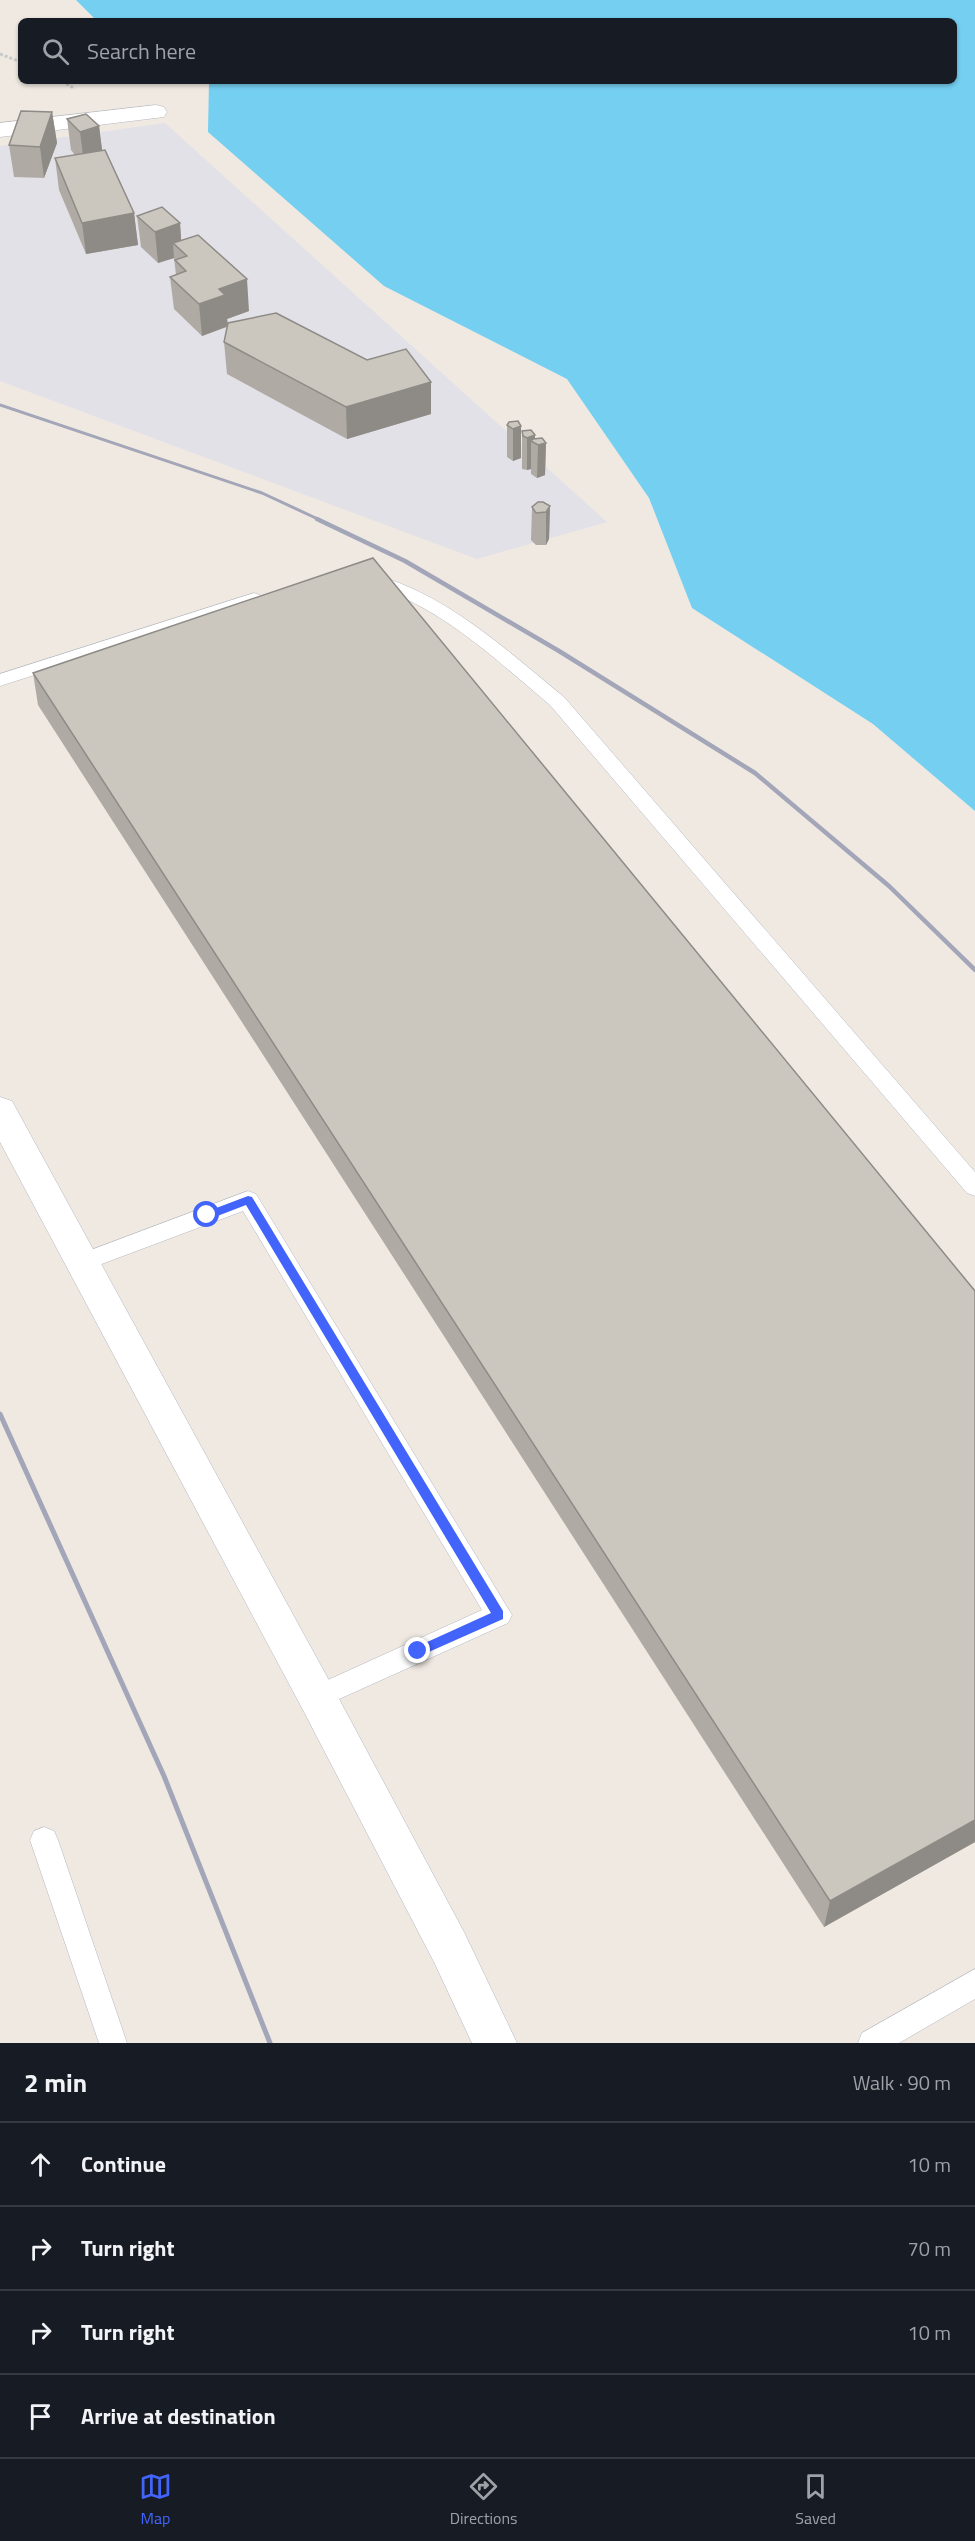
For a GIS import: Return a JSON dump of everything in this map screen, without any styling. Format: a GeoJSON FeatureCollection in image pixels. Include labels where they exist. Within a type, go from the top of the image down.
{"type":"FeatureCollection","features":[{"type":"Feature","properties":{"kind":"street"},"geometry":{"type":"LineString","coordinates":[[0,130],[156,112]]}},
{"type":"Feature","properties":{"kind":"street"},"geometry":{"type":"LineString","coordinates":[[0,1110],[317,1697],[449,1947],[495,2043]]}},
{"type":"Feature","properties":{"kind":"lane"},"geometry":{"type":"LineString","coordinates":[[353,579],[376,581],[416,596],[479,638],[557,701],[975,1187]]}},
{"type":"Feature","properties":{"kind":"lane"},"geometry":{"type":"LineString","coordinates":[[0,680],[267,595]]}},
{"type":"Feature","properties":{"kind":"lane"},"geometry":{"type":"LineString","coordinates":[[83,1262],[248,1200],[499,1615],[317,1697]]}},
{"type":"Feature","properties":{"kind":"lane"},"geometry":{"type":"LineString","coordinates":[[44,1840],[113,2043]]}},
{"type":"Feature","properties":{"kind":"lane"},"geometry":{"type":"LineString","coordinates":[[872,2043],[975,1983]]}},
{"type":"Feature","properties":{"kind":"path"},"geometry":{"type":"LineString","coordinates":[[0,54],[18,61]]}},
{"type":"Feature","properties":{"kind":"shaded area"},"geometry":{"type":"Polygon","coordinates":[[[165,123],[607,522],[477,559],[0,381],[0,146],[165,123]]]}},
{"type":"Feature","properties":{"kind":"water"},"geometry":{"type":"Polygon","coordinates":[[[76,0],[975,0],[975,811],[873,724],[692,608],[649,498],[567,379],[384,286],[208,132],[209,84],[957,84],[957,18],[94,18],[76,0]]]}},
{"type":"Feature","properties":{"kind":"building"},"geometry":{"type":"Polygon","coordinates":[[[21,111],[52,112],[40,147],[9,145],[21,111]]]}},
{"type":"Feature","properties":{"kind":"building"},"geometry":{"type":"Polygon","coordinates":[[[86,114],[99,126],[80,132],[67,119],[86,114]]]}},
{"type":"Feature","properties":{"kind":"building"},"geometry":{"type":"Polygon","coordinates":[[[105,150],[134,213],[82,223],[55,158],[105,150]]]}},
{"type":"Feature","properties":{"kind":"building"},"geometry":{"type":"Polygon","coordinates":[[[162,207],[180,223],[155,232],[137,216],[162,207]]]}},
{"type":"Feature","properties":{"kind":"building"},"geometry":{"type":"Polygon","coordinates":[[[198,235],[247,279],[219,289],[225,295],[199,304],[170,277],[186,271],[175,260],[187,256],[173,243],[198,235]]]}},
{"type":"Feature","properties":{"kind":"building"},"geometry":{"type":"Polygon","coordinates":[[[276,313],[367,360],[406,349],[431,382],[346,407],[224,342],[228,323],[276,313]]]}},
{"type":"Feature","properties":{"kind":"building"},"geometry":{"type":"Polygon","coordinates":[[[518,421],[521,426],[513,429],[507,425],[509,422],[518,421]]]}},
{"type":"Feature","properties":{"kind":"building"},"geometry":{"type":"Polygon","coordinates":[[[531,430],[535,435],[527,438],[523,436],[522,431],[531,430]]]}},
{"type":"Feature","properties":{"kind":"building"},"geometry":{"type":"Polygon","coordinates":[[[542,438],[546,443],[538,445],[531,441],[533,439],[542,438]]]}},
{"type":"Feature","properties":{"kind":"building"},"geometry":{"type":"Polygon","coordinates":[[[538,502],[550,506],[546,512],[536,513],[532,507],[538,502]]]}},
{"type":"Feature","properties":{"kind":"building"},"geometry":{"type":"Polygon","coordinates":[[[373,558],[975,1291],[975,1820],[830,1901],[33,673],[373,558]]]}},
{"type":"Feature","properties":{"kind":"railway"},"geometry":{"type":"LineString","coordinates":[[0,405],[262,493],[320,520]]}},
{"type":"Feature","properties":{"kind":"railway"},"geometry":{"type":"LineString","coordinates":[[317,519],[405,561],[559,651],[755,773],[889,886],[975,970]]}},
{"type":"Feature","properties":{"kind":"railway"},"geometry":{"type":"LineString","coordinates":[[0,1414],[164,1776],[270,2043]]}},
{"type":"Feature","properties":{"kind":"route"},"geometry":{"type":"LineString","coordinates":[[207,1215],[248,1200],[499,1615],[418,1651]]}}]}
